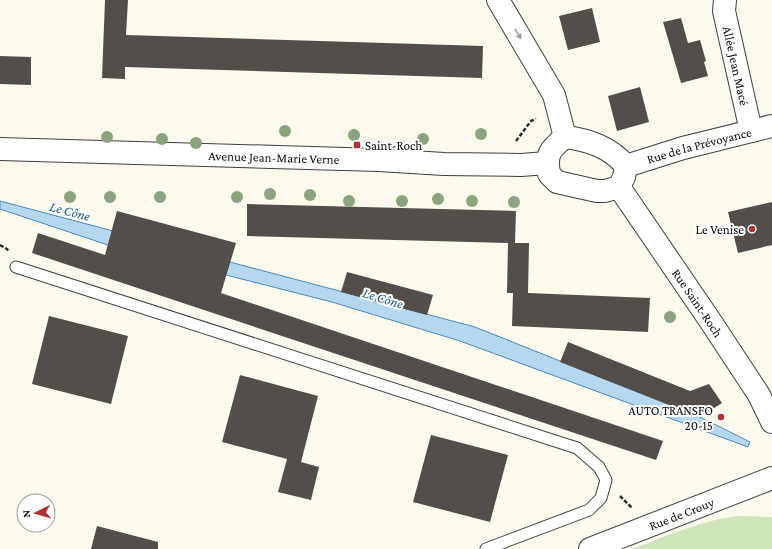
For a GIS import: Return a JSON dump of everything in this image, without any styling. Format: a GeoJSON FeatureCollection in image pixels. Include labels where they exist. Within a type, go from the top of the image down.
{"type":"FeatureCollection","features":[{"type":"Feature","properties":{"kind":"street"},"geometry":{"type":"LineString","coordinates":[[498,0],[554,95],[565,137]]}},
{"type":"Feature","properties":{"kind":"street","name":"Allée Jean Macé"},"geometry":{"type":"LineString","coordinates":[[725,0],[724,11],[750,131]]}},
{"type":"Feature","properties":{"kind":"street","name":"Rue de la Prévoyance"},"geometry":{"type":"LineString","coordinates":[[626,166],[683,148],[772,126]]}},
{"type":"Feature","properties":{"kind":"street"},"geometry":{"type":"LineString","coordinates":[[565,137],[583,139],[599,145],[618,157],[626,166],[624,177],[619,186],[605,191],[597,191],[557,182],[549,174],[547,157],[553,146],[565,137]]}},
{"type":"Feature","properties":{"kind":"street","name":"Avenue Jean-Marie Verne"},"geometry":{"type":"LineString","coordinates":[[0,149],[379,160],[444,164],[547,164]]}},
{"type":"Feature","properties":{"kind":"street","name":"Rue Saint-Roch"},"geometry":{"type":"LineString","coordinates":[[619,186],[754,389],[772,422]]}},
{"type":"Feature","properties":{"kind":"street","name":"Rue de Crouy"},"geometry":{"type":"LineString","coordinates":[[590,549],[772,478]]}},
{"type":"Feature","properties":{"kind":"lane"},"geometry":{"type":"LineString","coordinates":[[16,267],[576,448],[599,467],[606,480],[601,498],[589,510],[486,549]]}},
{"type":"Feature","properties":{"kind":"path"},"geometry":{"type":"LineString","coordinates":[[606,480],[649,526]]}},
{"type":"Feature","properties":{"kind":"green space"},"geometry":{"type":"Polygon","coordinates":[[[737,516],[772,517],[772,549],[633,549],[697,525],[737,516]]]}},
{"type":"Feature","properties":{"kind":"water","name":"Le Cône"},"geometry":{"type":"Polygon","coordinates":[[[0,201],[475,327],[700,417],[750,442],[748,447],[460,341],[332,302],[108,245],[0,209],[0,201]]]}},
{"type":"Feature","properties":{"kind":"building"},"geometry":{"type":"Polygon","coordinates":[[[105,0],[128,0],[126,35],[483,46],[482,78],[125,67],[125,79],[102,78],[105,0]]]}},
{"type":"Feature","properties":{"kind":"building"},"geometry":{"type":"Polygon","coordinates":[[[592,8],[600,42],[568,50],[559,16],[592,8]]]}},
{"type":"Feature","properties":{"kind":"building"},"geometry":{"type":"Polygon","coordinates":[[[681,18],[688,43],[700,40],[706,61],[704,62],[708,76],[681,83],[663,22],[681,18]]]}},
{"type":"Feature","properties":{"kind":"building"},"geometry":{"type":"Polygon","coordinates":[[[0,56],[31,57],[31,85],[0,84],[0,56]]]}},
{"type":"Feature","properties":{"kind":"building"},"geometry":{"type":"Polygon","coordinates":[[[640,87],[649,122],[617,131],[608,96],[640,87]]]}},
{"type":"Feature","properties":{"kind":"building","name":"Le Venise"},"geometry":{"type":"Polygon","coordinates":[[[772,202],[772,245],[738,253],[728,212],[772,202]]]}},
{"type":"Feature","properties":{"kind":"building"},"geometry":{"type":"Polygon","coordinates":[[[247,204],[516,211],[515,243],[529,243],[528,293],[650,298],[648,332],[512,326],[513,293],[507,293],[508,243],[247,236],[247,204]]]}},
{"type":"Feature","properties":{"kind":"building"},"geometry":{"type":"Polygon","coordinates":[[[117,211],[236,243],[221,293],[663,441],[656,460],[32,253],[38,233],[105,255],[117,211]]]}},
{"type":"Feature","properties":{"kind":"building"},"geometry":{"type":"Polygon","coordinates":[[[347,272],[433,295],[427,315],[341,292],[347,272]]]}},
{"type":"Feature","properties":{"kind":"building"},"geometry":{"type":"Polygon","coordinates":[[[49,316],[128,336],[111,404],[32,384],[49,316]]]}},
{"type":"Feature","properties":{"kind":"building"},"geometry":{"type":"Polygon","coordinates":[[[568,342],[690,391],[709,384],[722,403],[700,417],[560,362],[568,342]]]}},
{"type":"Feature","properties":{"kind":"building"},"geometry":{"type":"Polygon","coordinates":[[[240,375],[318,396],[301,462],[319,467],[311,500],[278,492],[287,459],[222,442],[240,375]]]}},
{"type":"Feature","properties":{"kind":"building"},"geometry":{"type":"Polygon","coordinates":[[[431,435],[508,455],[490,522],[413,502],[431,435]]]}},
{"type":"Feature","properties":{"kind":"building"},"geometry":{"type":"Polygon","coordinates":[[[97,526],[158,542],[158,549],[91,549],[97,526]]]}},
{"type":"Feature","properties":{"kind":"place","name":"Saint-Roch"},"geometry":{"type":"Point","coordinates":[357,145]}},
{"type":"Feature","properties":{"kind":"place","name":"Le Venise"},"geometry":{"type":"Point","coordinates":[752,229]}},
{"type":"Feature","properties":{"kind":"place","name":"AUTO TRANSFO 20-15"},"geometry":{"type":"Point","coordinates":[721,417]}}]}
